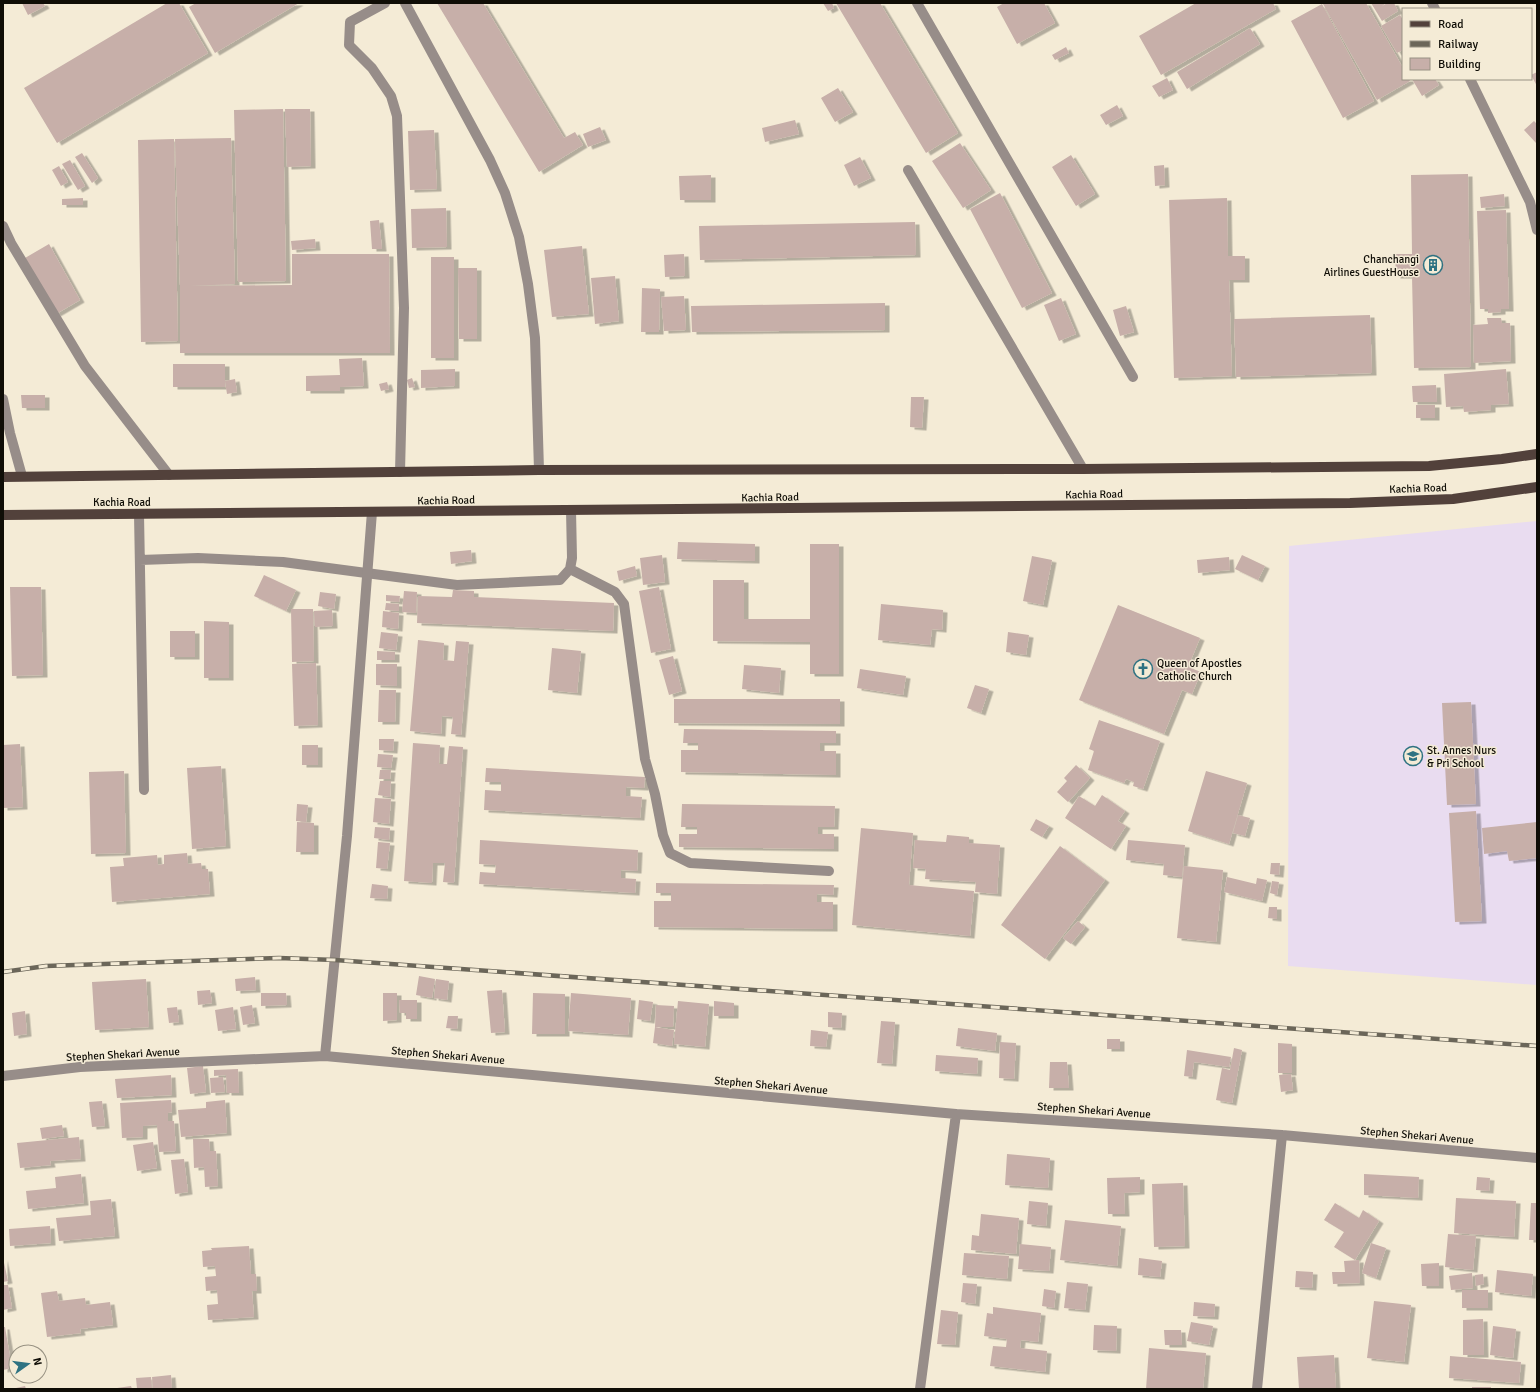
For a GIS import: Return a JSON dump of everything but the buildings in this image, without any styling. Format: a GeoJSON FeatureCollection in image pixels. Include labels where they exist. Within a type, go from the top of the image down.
{"type":"FeatureCollection","features":[{"type":"Feature","properties":{"kind":"main road","name":"Kachia Road"},"geometry":{"type":"LineString","coordinates":[[3,477],[539,470],[1083,470],[1429,466],[1537,454]]}},
{"type":"Feature","properties":{"kind":"main road","name":"Kachia Road"},"geometry":{"type":"LineString","coordinates":[[3,515],[1350,503],[1453,499],[1537,487]]}},
{"type":"Feature","properties":{"kind":"street"},"geometry":{"type":"LineString","coordinates":[[386,3],[350,22],[349,45],[372,68],[391,96],[396,116],[404,308],[400,472]]}},
{"type":"Feature","properties":{"kind":"street"},"geometry":{"type":"LineString","coordinates":[[405,3],[490,160],[505,193],[519,237],[528,284],[535,338],[539,470]]}},
{"type":"Feature","properties":{"kind":"street"},"geometry":{"type":"LineString","coordinates":[[916,3],[1133,377]]}},
{"type":"Feature","properties":{"kind":"street"},"geometry":{"type":"LineString","coordinates":[[1470,80],[1530,202],[1537,230]]}},
{"type":"Feature","properties":{"kind":"street"},"geometry":{"type":"LineString","coordinates":[[908,170],[1083,470]]}},
{"type":"Feature","properties":{"kind":"street"},"geometry":{"type":"LineString","coordinates":[[3,226],[11,243],[85,366],[169,474]]}},
{"type":"Feature","properties":{"kind":"street"},"geometry":{"type":"LineString","coordinates":[[3,399],[10,433],[22,476]]}},
{"type":"Feature","properties":{"kind":"street"},"geometry":{"type":"LineString","coordinates":[[140,560],[198,558],[283,562],[457,585],[560,580],[570,569],[572,558],[571,510]]}},
{"type":"Feature","properties":{"kind":"street"},"geometry":{"type":"LineString","coordinates":[[325,1056],[347,836],[372,512]]}},
{"type":"Feature","properties":{"kind":"street"},"geometry":{"type":"LineString","coordinates":[[139,514],[144,790]]}},
{"type":"Feature","properties":{"kind":"street"},"geometry":{"type":"LineString","coordinates":[[570,569],[615,592],[624,604],[645,758],[655,794],[663,835],[670,853],[690,863],[829,871]]}},
{"type":"Feature","properties":{"kind":"street","name":"Stephen Shekari Avenue"},"geometry":{"type":"LineString","coordinates":[[3,1076],[80,1067],[325,1056],[956,1114],[1282,1135],[1537,1158]]}},
{"type":"Feature","properties":{"kind":"street"},"geometry":{"type":"LineString","coordinates":[[920,1389],[956,1114]]}},
{"type":"Feature","properties":{"kind":"street"},"geometry":{"type":"LineString","coordinates":[[1257,1389],[1282,1135]]}},
{"type":"Feature","properties":{"kind":"shaded area","name":"St. Annes Nurs & Pri School"},"geometry":{"type":"Polygon","coordinates":[[[1537,521],[1537,985],[1288,966],[1289,546],[1537,521]]]}},
{"type":"Feature","properties":{"kind":"railway"},"geometry":{"type":"LineString","coordinates":[[3,972],[46,966],[279,958],[335,960],[1537,1046]]}},
{"type":"Feature","properties":{"kind":"place","name":"Chanchangi Airlines GuestHouse"},"geometry":{"type":"Point","coordinates":[1433,265]}},
{"type":"Feature","properties":{"kind":"place","name":"Queen of Apostles Catholic Church"},"geometry":{"type":"Point","coordinates":[1143,669]}},
{"type":"Feature","properties":{"kind":"place","name":"St. Annes Nurs & Pri School"},"geometry":{"type":"Point","coordinates":[1413,756]}}]}
